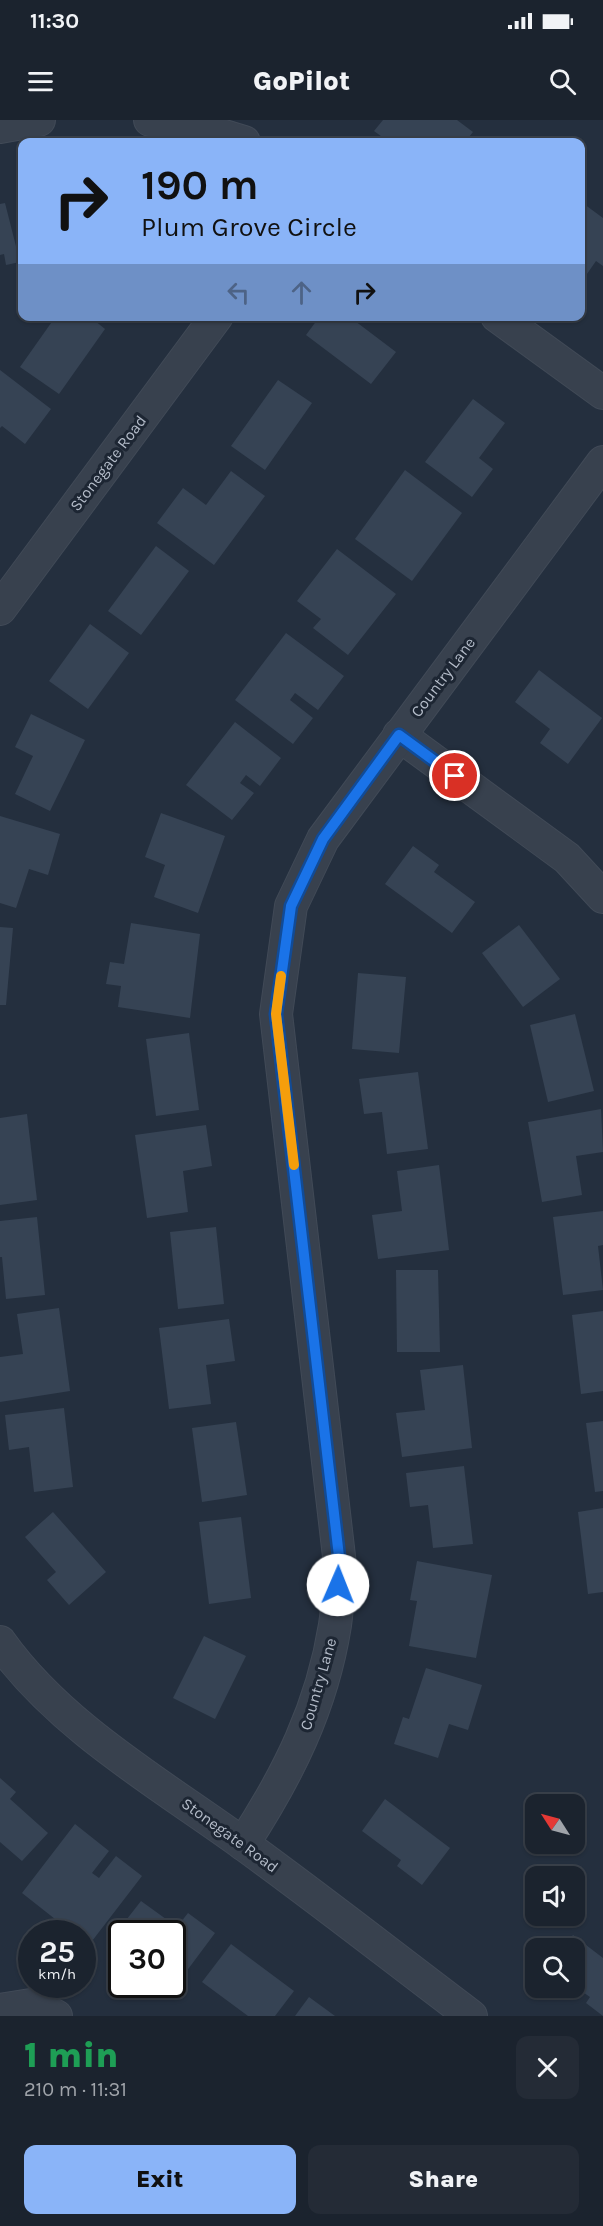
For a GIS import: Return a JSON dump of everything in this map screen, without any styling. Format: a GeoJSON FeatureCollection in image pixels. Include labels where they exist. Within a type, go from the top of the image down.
{"type":"FeatureCollection","features":[{"type":"Feature","properties":{"kind":"street"},"geometry":{"type":"LineString","coordinates":[[0,127],[39,120]]}},
{"type":"Feature","properties":{"kind":"street"},"geometry":{"type":"LineString","coordinates":[[150,120],[201,129],[231,138]]}},
{"type":"Feature","properties":{"kind":"street","name":"Stonegate Road"},"geometry":{"type":"LineString","coordinates":[[0,609],[213,321]]}},
{"type":"Feature","properties":{"kind":"street"},"geometry":{"type":"LineString","coordinates":[[504,321],[603,393]]}},
{"type":"Feature","properties":{"kind":"street","name":"Country Lane"},"geometry":{"type":"LineString","coordinates":[[243,1844],[266,1809],[297,1752],[320,1689],[335,1625],[340,1565],[276,1014],[291,906],[323,839],[603,462]]}},
{"type":"Feature","properties":{"kind":"street"},"geometry":{"type":"LineString","coordinates":[[399,735],[567,858],[603,897]]}},
{"type":"Feature","properties":{"kind":"street","name":"Stonegate Road"},"geometry":{"type":"LineString","coordinates":[[0,1642],[16,1665],[70,1720],[243,1844],[471,2016]]}},
{"type":"Feature","properties":{"kind":"street"},"geometry":{"type":"LineString","coordinates":[[0,2010],[31,2005],[56,2016]]}},
{"type":"Feature","properties":{"kind":"building"},"geometry":{"type":"Polygon","coordinates":[[[383,120],[457,120],[473,132],[468,138],[384,138],[374,131],[383,120]]]}},
{"type":"Feature","properties":{"kind":"building"},"geometry":{"type":"Polygon","coordinates":[[[5,203],[18,254],[18,262],[6,265],[4,254],[0,255],[0,204],[5,203]]]}},
{"type":"Feature","properties":{"kind":"building"},"geometry":{"type":"Polygon","coordinates":[[[585,205],[603,218],[603,266],[596,261],[585,277],[585,205]]]}},
{"type":"Feature","properties":{"kind":"building"},"geometry":{"type":"Polygon","coordinates":[[[52,321],[95,321],[105,329],[59,394],[20,367],[52,321]]]}},
{"type":"Feature","properties":{"kind":"building"},"geometry":{"type":"Polygon","coordinates":[[[316,321],[355,321],[396,352],[371,384],[306,335],[316,321]]]}},
{"type":"Feature","properties":{"kind":"building"},"geometry":{"type":"Polygon","coordinates":[[[0,370],[51,409],[25,444],[2,426],[0,428],[0,370]]]}},
{"type":"Feature","properties":{"kind":"building"},"geometry":{"type":"Polygon","coordinates":[[[278,380],[312,403],[265,470],[231,446],[278,380]]]}},
{"type":"Feature","properties":{"kind":"building"},"geometry":{"type":"Polygon","coordinates":[[[473,399],[505,423],[479,458],[493,469],[472,497],[425,462],[473,399]]]}},
{"type":"Feature","properties":{"kind":"building"},"geometry":{"type":"Polygon","coordinates":[[[405,470],[462,513],[412,581],[355,539],[405,470]]]}},
{"type":"Feature","properties":{"kind":"building"},"geometry":{"type":"Polygon","coordinates":[[[231,471],[265,496],[214,565],[157,523],[183,488],[206,505],[231,471]]]}},
{"type":"Feature","properties":{"kind":"building"},"geometry":{"type":"Polygon","coordinates":[[[156,546],[189,571],[141,635],[108,611],[156,546]]]}},
{"type":"Feature","properties":{"kind":"building"},"geometry":{"type":"Polygon","coordinates":[[[337,549],[396,594],[348,655],[313,628],[321,619],[297,601],[337,549]]]}},
{"type":"Feature","properties":{"kind":"building"},"geometry":{"type":"Polygon","coordinates":[[[90,624],[129,653],[88,709],[49,681],[90,624]]]}},
{"type":"Feature","properties":{"kind":"building"},"geometry":{"type":"Polygon","coordinates":[[[286,633],[344,676],[318,710],[295,693],[290,700],[313,718],[293,744],[235,700],[286,633]]]}},
{"type":"Feature","properties":{"kind":"building"},"geometry":{"type":"Polygon","coordinates":[[[539,670],[602,718],[568,764],[540,743],[550,729],[515,702],[539,670]]]}},
{"type":"Feature","properties":{"kind":"building"},"geometry":{"type":"Polygon","coordinates":[[[31,714],[85,740],[50,811],[15,794],[33,756],[15,747],[31,714]]]}},
{"type":"Feature","properties":{"kind":"building"},"geometry":{"type":"Polygon","coordinates":[[[235,722],[281,758],[260,786],[246,775],[240,783],[254,793],[232,820],[186,785],[235,722]]]}},
{"type":"Feature","properties":{"kind":"building"},"geometry":{"type":"Polygon","coordinates":[[[161,813],[225,836],[198,913],[154,897],[165,865],[145,857],[161,813]]]}},
{"type":"Feature","properties":{"kind":"building"},"geometry":{"type":"Polygon","coordinates":[[[0,816],[60,834],[48,875],[29,869],[16,908],[0,903],[0,816]]]}},
{"type":"Feature","properties":{"kind":"building"},"geometry":{"type":"Polygon","coordinates":[[[413,846],[439,865],[434,872],[475,902],[452,933],[385,884],[413,846]]]}},
{"type":"Feature","properties":{"kind":"building"},"geometry":{"type":"Polygon","coordinates":[[[131,923],[200,934],[190,1018],[118,1007],[121,986],[106,984],[110,962],[124,964],[131,923]]]}},
{"type":"Feature","properties":{"kind":"building"},"geometry":{"type":"Polygon","coordinates":[[[519,925],[560,979],[523,1007],[482,953],[519,925]]]}},
{"type":"Feature","properties":{"kind":"building"},"geometry":{"type":"Polygon","coordinates":[[[0,927],[13,928],[6,1005],[0,1005],[0,927]]]}},
{"type":"Feature","properties":{"kind":"building"},"geometry":{"type":"Polygon","coordinates":[[[358,973],[406,977],[399,1053],[352,1049],[358,973]]]}},
{"type":"Feature","properties":{"kind":"building"},"geometry":{"type":"Polygon","coordinates":[[[575,1014],[594,1091],[548,1102],[530,1025],[575,1014]]]}},
{"type":"Feature","properties":{"kind":"building"},"geometry":{"type":"Polygon","coordinates":[[[189,1033],[199,1110],[156,1116],[146,1039],[189,1033]]]}},
{"type":"Feature","properties":{"kind":"building"},"geometry":{"type":"Polygon","coordinates":[[[418,1072],[428,1149],[387,1154],[382,1112],[364,1114],[359,1079],[418,1072]]]}},
{"type":"Feature","properties":{"kind":"building"},"geometry":{"type":"Polygon","coordinates":[[[601,1109],[603,1152],[576,1156],[582,1195],[542,1202],[528,1122],[601,1109]]]}},
{"type":"Feature","properties":{"kind":"building"},"geometry":{"type":"Polygon","coordinates":[[[27,1114],[37,1200],[0,1205],[0,1118],[27,1114]]]}},
{"type":"Feature","properties":{"kind":"building"},"geometry":{"type":"Polygon","coordinates":[[[206,1125],[212,1166],[183,1171],[188,1212],[147,1218],[135,1135],[206,1125]]]}},
{"type":"Feature","properties":{"kind":"building"},"geometry":{"type":"Polygon","coordinates":[[[439,1165],[449,1250],[378,1259],[372,1215],[402,1211],[397,1171],[439,1165]]]}},
{"type":"Feature","properties":{"kind":"building"},"geometry":{"type":"Polygon","coordinates":[[[603,1211],[603,1245],[598,1246],[603,1290],[563,1295],[553,1217],[603,1211]]]}},
{"type":"Feature","properties":{"kind":"building"},"geometry":{"type":"Polygon","coordinates":[[[37,1217],[45,1295],[6,1299],[2,1257],[0,1257],[0,1221],[37,1217]]]}},
{"type":"Feature","properties":{"kind":"building"},"geometry":{"type":"Polygon","coordinates":[[[216,1227],[224,1304],[178,1309],[170,1232],[216,1227]]]}},
{"type":"Feature","properties":{"kind":"building"},"geometry":{"type":"Polygon","coordinates":[[[396,1270],[438,1270],[440,1352],[397,1352],[396,1270]]]}},
{"type":"Feature","properties":{"kind":"building"},"geometry":{"type":"Polygon","coordinates":[[[59,1308],[70,1391],[0,1402],[0,1357],[23,1354],[17,1314],[59,1308]]]}},
{"type":"Feature","properties":{"kind":"building"},"geometry":{"type":"Polygon","coordinates":[[[603,1311],[603,1391],[581,1394],[572,1315],[603,1311]]]}},
{"type":"Feature","properties":{"kind":"building"},"geometry":{"type":"Polygon","coordinates":[[[229,1319],[235,1361],[206,1365],[211,1404],[169,1409],[159,1328],[229,1319]]]}},
{"type":"Feature","properties":{"kind":"building"},"geometry":{"type":"Polygon","coordinates":[[[463,1365],[472,1448],[402,1457],[396,1413],[425,1410],[420,1370],[463,1365]]]}},
{"type":"Feature","properties":{"kind":"building"},"geometry":{"type":"Polygon","coordinates":[[[64,1408],[73,1487],[34,1492],[29,1447],[9,1450],[5,1415],[64,1408]]]}},
{"type":"Feature","properties":{"kind":"building"},"geometry":{"type":"Polygon","coordinates":[[[603,1421],[603,1491],[595,1492],[586,1423],[603,1421]]]}},
{"type":"Feature","properties":{"kind":"building"},"geometry":{"type":"Polygon","coordinates":[[[236,1422],[247,1495],[202,1502],[192,1428],[236,1422]]]}},
{"type":"Feature","properties":{"kind":"building"},"geometry":{"type":"Polygon","coordinates":[[[464,1466],[473,1544],[433,1548],[428,1505],[410,1507],[406,1473],[464,1466]]]}},
{"type":"Feature","properties":{"kind":"building"},"geometry":{"type":"Polygon","coordinates":[[[603,1508],[603,1592],[588,1594],[578,1512],[603,1508]]]}},
{"type":"Feature","properties":{"kind":"building"},"geometry":{"type":"Polygon","coordinates":[[[53,1512],[106,1572],[69,1605],[47,1580],[56,1572],[25,1537],[53,1512]]]}},
{"type":"Feature","properties":{"kind":"building"},"geometry":{"type":"Polygon","coordinates":[[[241,1517],[251,1598],[209,1604],[199,1522],[241,1517]]]}},
{"type":"Feature","properties":{"kind":"building"},"geometry":{"type":"Polygon","coordinates":[[[417,1561],[492,1575],[476,1658],[409,1646],[417,1601],[410,1600],[417,1561]]]}},
{"type":"Feature","properties":{"kind":"building"},"geometry":{"type":"Polygon","coordinates":[[[204,1636],[246,1656],[215,1719],[173,1698],[204,1636]]]}},
{"type":"Feature","properties":{"kind":"building"},"geometry":{"type":"Polygon","coordinates":[[[426,1668],[482,1685],[468,1730],[449,1724],[438,1758],[394,1744],[403,1717],[409,1719],[426,1668]]]}},
{"type":"Feature","properties":{"kind":"building"},"geometry":{"type":"Polygon","coordinates":[[[0,1778],[16,1792],[10,1799],[48,1833],[22,1861],[0,1842],[0,1778]]]}},
{"type":"Feature","properties":{"kind":"building"},"geometry":{"type":"Polygon","coordinates":[[[385,1799],[450,1848],[422,1885],[397,1866],[401,1860],[362,1831],[385,1799]]]}},
{"type":"Feature","properties":{"kind":"building"},"geometry":{"type":"Polygon","coordinates":[[[75,1824],[109,1851],[92,1873],[99,1878],[116,1856],[142,1876],[96,1936],[96,1920],[56,1920],[22,1893],[75,1824]]]}},
{"type":"Feature","properties":{"kind":"building"},"geometry":{"type":"Polygon","coordinates":[[[141,1901],[167,1920],[126,1920],[141,1901]]]}},
{"type":"Feature","properties":{"kind":"building"},"geometry":{"type":"Polygon","coordinates":[[[188,1913],[215,1933],[186,1972],[186,1920],[182,1920],[188,1913]]]}},
{"type":"Feature","properties":{"kind":"building"},"geometry":{"type":"Polygon","coordinates":[[[231,1944],[294,1991],[275,2016],[248,2016],[202,1982],[231,1944]]]}},
{"type":"Feature","properties":{"kind":"building"},"geometry":{"type":"Polygon","coordinates":[[[585,1944],[603,1958],[603,2016],[586,2003],[590,1997],[585,1994],[585,1944]]]}},
{"type":"Feature","properties":{"kind":"building"},"geometry":{"type":"Polygon","coordinates":[[[309,1997],[335,2016],[295,2016],[309,1997]]]}},
{"type":"Feature","properties":{"kind":"slow traffic"},"geometry":{"type":"LineString","coordinates":[[281,976],[276,1014],[294,1165]]}},
{"type":"Feature","properties":{"kind":"route"},"geometry":{"type":"LineString","coordinates":[[338,1585],[340,1565],[276,1014],[291,906],[323,839],[399,735],[455,776]]}}]}
